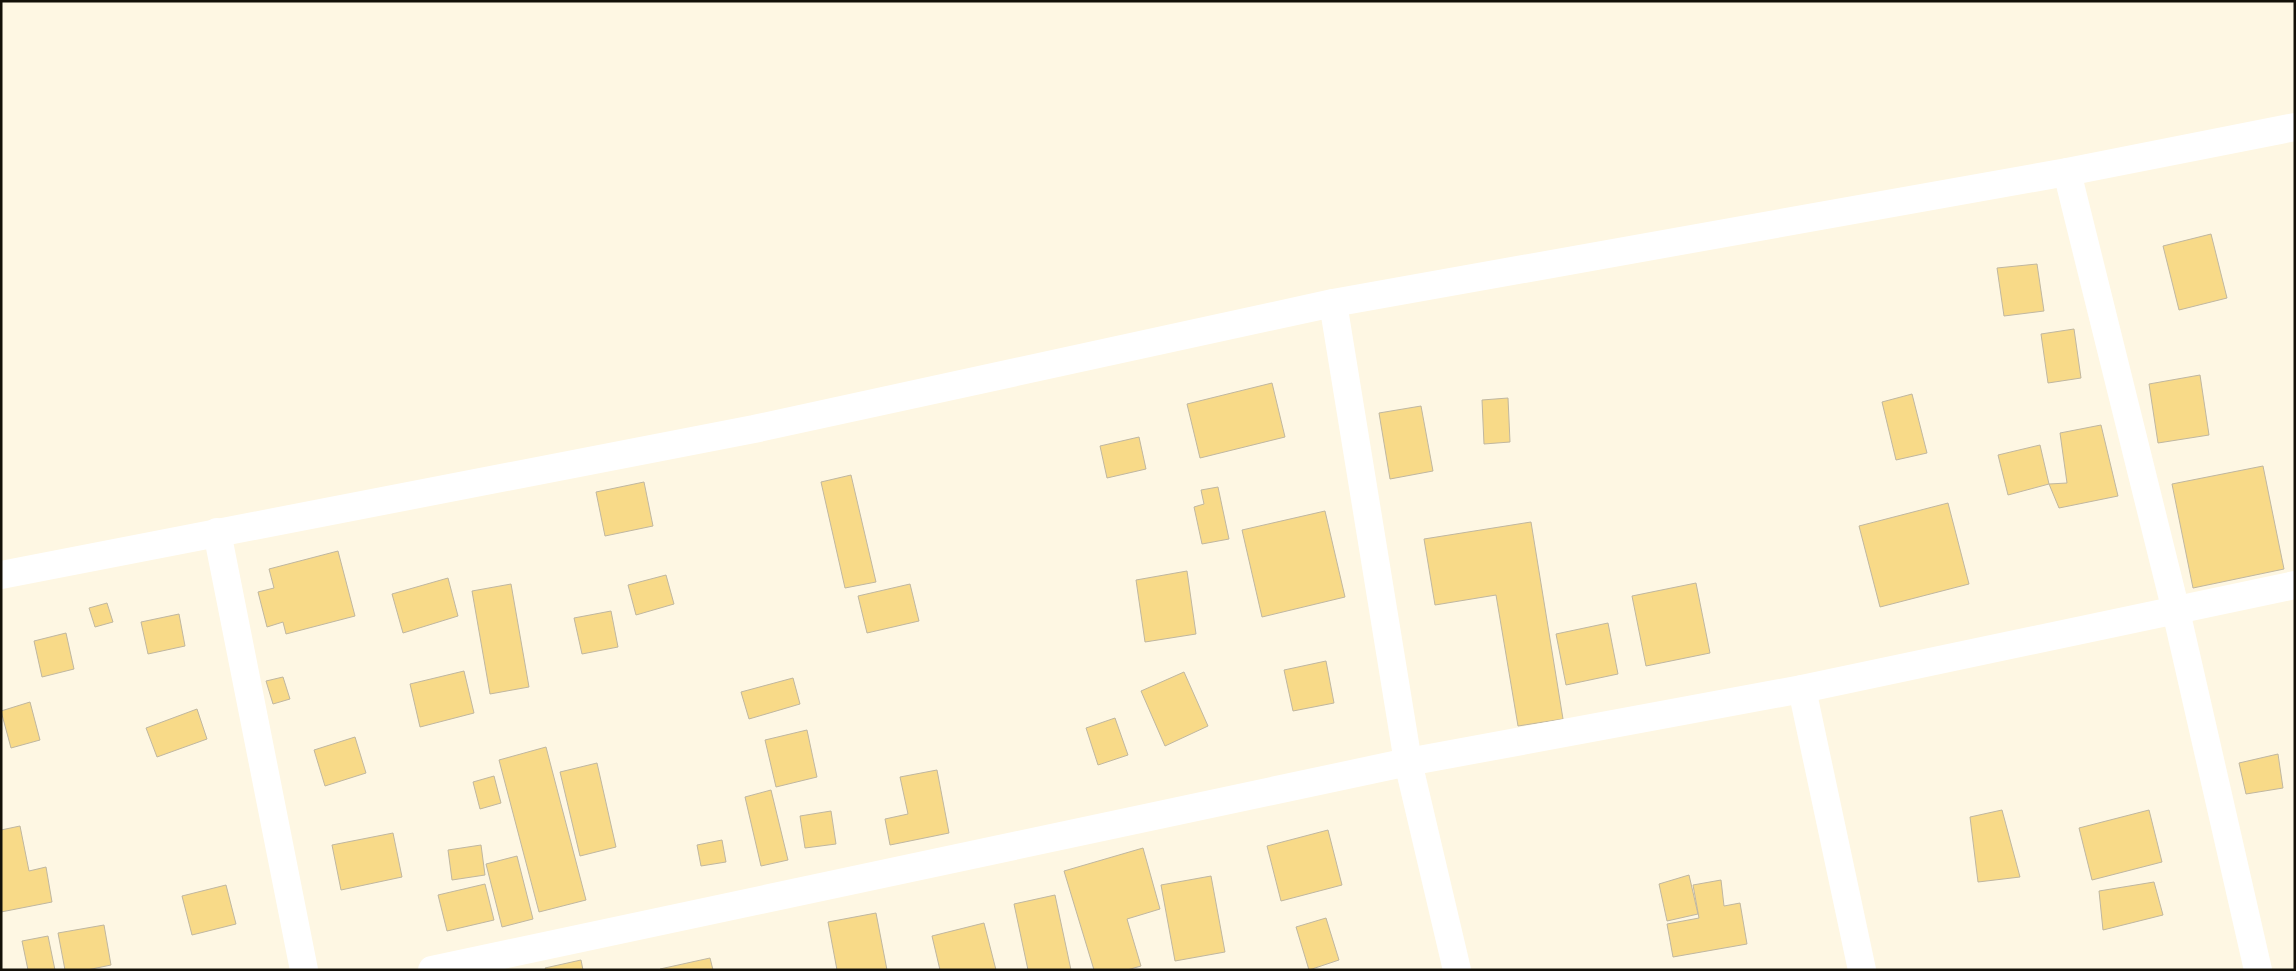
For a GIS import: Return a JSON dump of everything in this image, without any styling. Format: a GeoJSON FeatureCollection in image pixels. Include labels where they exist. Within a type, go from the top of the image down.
{"type":"FeatureCollection","features":[{"type":"Feature","properties":{"kind":"street"},"geometry":{"type":"LineString","coordinates":[[1,575],[754,430],[1333,303],[2067,172],[2295,127]]}},
{"type":"Feature","properties":{"kind":"street"},"geometry":{"type":"LineString","coordinates":[[2067,172],[2176,610],[2258,970]]}},
{"type":"Feature","properties":{"kind":"street"},"geometry":{"type":"LineString","coordinates":[[1333,303],[1408,762],[1457,970]]}},
{"type":"Feature","properties":{"kind":"street"},"geometry":{"type":"LineString","coordinates":[[217,532],[304,970]]}},
{"type":"Feature","properties":{"kind":"street"},"geometry":{"type":"LineString","coordinates":[[432,970],[1408,762],[1802,689],[2295,585]]}},
{"type":"Feature","properties":{"kind":"street"},"geometry":{"type":"LineString","coordinates":[[1802,689],[1862,970]]}},
{"type":"Feature","properties":{"kind":"building"},"geometry":{"type":"Polygon","coordinates":[[[2211,234],[2227,298],[2179,310],[2163,246],[2211,234]]]}},
{"type":"Feature","properties":{"kind":"building"},"geometry":{"type":"Polygon","coordinates":[[[2037,264],[2044,311],[2004,316],[1997,268],[2037,264]]]}},
{"type":"Feature","properties":{"kind":"building"},"geometry":{"type":"Polygon","coordinates":[[[2074,329],[2081,378],[2048,383],[2041,334],[2074,329]]]}},
{"type":"Feature","properties":{"kind":"building"},"geometry":{"type":"Polygon","coordinates":[[[2200,375],[2209,435],[2158,443],[2149,384],[2200,375]]]}},
{"type":"Feature","properties":{"kind":"building"},"geometry":{"type":"Polygon","coordinates":[[[1272,383],[1285,437],[1200,458],[1187,404],[1272,383]]]}},
{"type":"Feature","properties":{"kind":"building"},"geometry":{"type":"Polygon","coordinates":[[[1912,394],[1927,453],[1896,460],[1882,402],[1912,394]]]}},
{"type":"Feature","properties":{"kind":"building"},"geometry":{"type":"Polygon","coordinates":[[[1508,398],[1510,442],[1484,444],[1482,400],[1508,398]]]}},
{"type":"Feature","properties":{"kind":"building"},"geometry":{"type":"Polygon","coordinates":[[[1421,406],[1433,471],[1390,479],[1379,413],[1421,406]]]}},
{"type":"Feature","properties":{"kind":"building"},"geometry":{"type":"Polygon","coordinates":[[[2101,425],[2118,496],[2059,508],[2049,484],[2067,483],[2060,433],[2101,425]]]}},
{"type":"Feature","properties":{"kind":"building"},"geometry":{"type":"Polygon","coordinates":[[[1139,437],[1146,469],[1107,478],[1100,446],[1139,437]]]}},
{"type":"Feature","properties":{"kind":"building"},"geometry":{"type":"Polygon","coordinates":[[[2040,445],[2049,484],[2008,495],[1998,455],[2040,445]]]}},
{"type":"Feature","properties":{"kind":"building"},"geometry":{"type":"Polygon","coordinates":[[[2263,466],[2284,569],[2193,588],[2172,484],[2263,466]]]}},
{"type":"Feature","properties":{"kind":"building"},"geometry":{"type":"Polygon","coordinates":[[[851,475],[876,582],[845,588],[821,482],[851,475]]]}},
{"type":"Feature","properties":{"kind":"building"},"geometry":{"type":"Polygon","coordinates":[[[644,482],[653,526],[605,536],[596,492],[644,482]]]}},
{"type":"Feature","properties":{"kind":"building"},"geometry":{"type":"Polygon","coordinates":[[[1218,487],[1229,539],[1202,544],[1194,507],[1204,504],[1201,490],[1218,487]]]}},
{"type":"Feature","properties":{"kind":"building"},"geometry":{"type":"Polygon","coordinates":[[[1948,503],[1969,584],[1880,607],[1859,526],[1948,503]]]}},
{"type":"Feature","properties":{"kind":"building"},"geometry":{"type":"Polygon","coordinates":[[[1325,511],[1345,597],[1262,617],[1242,530],[1325,511]]]}},
{"type":"Feature","properties":{"kind":"building"},"geometry":{"type":"Polygon","coordinates":[[[1531,522],[1563,719],[1518,726],[1496,595],[1435,605],[1424,539],[1531,522]]]}},
{"type":"Feature","properties":{"kind":"building"},"geometry":{"type":"Polygon","coordinates":[[[338,551],[355,616],[286,634],[283,622],[267,627],[258,592],[274,588],[269,569],[338,551]]]}},
{"type":"Feature","properties":{"kind":"building"},"geometry":{"type":"Polygon","coordinates":[[[1187,571],[1196,634],[1145,642],[1136,580],[1187,571]]]}},
{"type":"Feature","properties":{"kind":"building"},"geometry":{"type":"Polygon","coordinates":[[[666,575],[674,604],[636,615],[628,585],[666,575]]]}},
{"type":"Feature","properties":{"kind":"building"},"geometry":{"type":"Polygon","coordinates":[[[448,578],[458,616],[403,633],[392,594],[448,578]]]}},
{"type":"Feature","properties":{"kind":"building"},"geometry":{"type":"Polygon","coordinates":[[[1696,583],[1710,653],[1646,666],[1632,596],[1696,583]]]}},
{"type":"Feature","properties":{"kind":"building"},"geometry":{"type":"Polygon","coordinates":[[[511,584],[529,687],[490,694],[472,591],[511,584]]]}},
{"type":"Feature","properties":{"kind":"building"},"geometry":{"type":"Polygon","coordinates":[[[910,584],[919,621],[867,633],[858,596],[910,584]]]}},
{"type":"Feature","properties":{"kind":"building"},"geometry":{"type":"Polygon","coordinates":[[[107,603],[113,622],[95,627],[89,608],[107,603]]]}},
{"type":"Feature","properties":{"kind":"building"},"geometry":{"type":"Polygon","coordinates":[[[611,611],[618,647],[582,654],[574,618],[611,611]]]}},
{"type":"Feature","properties":{"kind":"building"},"geometry":{"type":"Polygon","coordinates":[[[179,614],[185,646],[148,654],[141,622],[179,614]]]}},
{"type":"Feature","properties":{"kind":"building"},"geometry":{"type":"Polygon","coordinates":[[[1608,623],[1618,674],[1566,685],[1556,634],[1608,623]]]}},
{"type":"Feature","properties":{"kind":"building"},"geometry":{"type":"Polygon","coordinates":[[[66,633],[74,669],[42,677],[34,641],[66,633]]]}},
{"type":"Feature","properties":{"kind":"building"},"geometry":{"type":"Polygon","coordinates":[[[1326,661],[1334,703],[1293,711],[1284,670],[1326,661]]]}},
{"type":"Feature","properties":{"kind":"building"},"geometry":{"type":"Polygon","coordinates":[[[464,671],[474,713],[420,727],[410,684],[464,671]]]}},
{"type":"Feature","properties":{"kind":"building"},"geometry":{"type":"Polygon","coordinates":[[[1184,672],[1208,726],[1165,746],[1141,691],[1184,672]]]}},
{"type":"Feature","properties":{"kind":"building"},"geometry":{"type":"Polygon","coordinates":[[[283,677],[290,699],[273,704],[266,681],[283,677]]]}},
{"type":"Feature","properties":{"kind":"building"},"geometry":{"type":"Polygon","coordinates":[[[793,678],[800,704],[749,719],[741,692],[793,678]]]}},
{"type":"Feature","properties":{"kind":"building"},"geometry":{"type":"Polygon","coordinates":[[[30,702],[40,740],[11,748],[1,711],[30,702]]]}},
{"type":"Feature","properties":{"kind":"building"},"geometry":{"type":"Polygon","coordinates":[[[197,709],[207,739],[157,757],[146,728],[197,709]]]}},
{"type":"Feature","properties":{"kind":"building"},"geometry":{"type":"Polygon","coordinates":[[[1115,718],[1128,755],[1098,765],[1086,728],[1115,718]]]}},
{"type":"Feature","properties":{"kind":"building"},"geometry":{"type":"Polygon","coordinates":[[[807,730],[817,777],[776,787],[765,740],[807,730]]]}},
{"type":"Feature","properties":{"kind":"building"},"geometry":{"type":"Polygon","coordinates":[[[355,737],[366,773],[325,786],[314,750],[355,737]]]}},
{"type":"Feature","properties":{"kind":"building"},"geometry":{"type":"Polygon","coordinates":[[[546,747],[586,900],[539,912],[499,760],[546,747]]]}},
{"type":"Feature","properties":{"kind":"building"},"geometry":{"type":"Polygon","coordinates":[[[2278,754],[2283,788],[2246,794],[2239,763],[2278,754]]]}},
{"type":"Feature","properties":{"kind":"building"},"geometry":{"type":"Polygon","coordinates":[[[597,763],[616,847],[580,856],[560,772],[597,763]]]}},
{"type":"Feature","properties":{"kind":"building"},"geometry":{"type":"Polygon","coordinates":[[[937,770],[949,833],[890,845],[885,819],[908,814],[900,777],[937,770]]]}},
{"type":"Feature","properties":{"kind":"building"},"geometry":{"type":"Polygon","coordinates":[[[494,776],[501,803],[480,809],[473,782],[494,776]]]}},
{"type":"Feature","properties":{"kind":"building"},"geometry":{"type":"Polygon","coordinates":[[[771,790],[788,860],[761,866],[745,797],[771,790]]]}},
{"type":"Feature","properties":{"kind":"building"},"geometry":{"type":"Polygon","coordinates":[[[2002,810],[2020,877],[1978,882],[1970,817],[2002,810]]]}},
{"type":"Feature","properties":{"kind":"building"},"geometry":{"type":"Polygon","coordinates":[[[2149,810],[2162,862],[2092,880],[2079,828],[2149,810]]]}},
{"type":"Feature","properties":{"kind":"building"},"geometry":{"type":"Polygon","coordinates":[[[831,811],[836,844],[805,848],[800,816],[831,811]]]}},
{"type":"Feature","properties":{"kind":"building"},"geometry":{"type":"Polygon","coordinates":[[[20,826],[29,871],[46,867],[52,902],[1,912],[1,830],[20,826]]]}},
{"type":"Feature","properties":{"kind":"building"},"geometry":{"type":"Polygon","coordinates":[[[1328,830],[1342,885],[1281,901],[1267,846],[1328,830]]]}},
{"type":"Feature","properties":{"kind":"building"},"geometry":{"type":"Polygon","coordinates":[[[393,833],[402,877],[341,890],[332,845],[393,833]]]}},
{"type":"Feature","properties":{"kind":"building"},"geometry":{"type":"Polygon","coordinates":[[[722,840],[726,862],[701,866],[697,845],[722,840]]]}},
{"type":"Feature","properties":{"kind":"building"},"geometry":{"type":"Polygon","coordinates":[[[481,845],[485,875],[452,880],[448,850],[481,845]]]}},
{"type":"Feature","properties":{"kind":"building"},"geometry":{"type":"Polygon","coordinates":[[[1143,848],[1160,909],[1127,919],[1141,966],[1127,970],[1094,970],[1064,871],[1143,848]]]}},
{"type":"Feature","properties":{"kind":"building"},"geometry":{"type":"Polygon","coordinates":[[[517,856],[533,919],[502,927],[486,864],[517,856]]]}},
{"type":"Feature","properties":{"kind":"building"},"geometry":{"type":"Polygon","coordinates":[[[1689,875],[1698,914],[1667,921],[1659,884],[1689,875]]]}},
{"type":"Feature","properties":{"kind":"building"},"geometry":{"type":"Polygon","coordinates":[[[1211,876],[1225,952],[1175,961],[1161,885],[1211,876]]]}},
{"type":"Feature","properties":{"kind":"building"},"geometry":{"type":"Polygon","coordinates":[[[1721,880],[1724,906],[1740,903],[1747,944],[1673,957],[1667,924],[1699,918],[1693,885],[1721,880]]]}},
{"type":"Feature","properties":{"kind":"building"},"geometry":{"type":"Polygon","coordinates":[[[2154,882],[2163,915],[2103,930],[2099,891],[2154,882]]]}},
{"type":"Feature","properties":{"kind":"building"},"geometry":{"type":"Polygon","coordinates":[[[485,884],[494,920],[447,931],[438,895],[485,884]]]}},
{"type":"Feature","properties":{"kind":"building"},"geometry":{"type":"Polygon","coordinates":[[[226,885],[236,924],[192,935],[182,896],[226,885]]]}},
{"type":"Feature","properties":{"kind":"building"},"geometry":{"type":"Polygon","coordinates":[[[1055,895],[1071,970],[1028,970],[1014,904],[1055,895]]]}},
{"type":"Feature","properties":{"kind":"building"},"geometry":{"type":"Polygon","coordinates":[[[876,913],[887,970],[837,970],[828,922],[876,913]]]}},
{"type":"Feature","properties":{"kind":"building"},"geometry":{"type":"Polygon","coordinates":[[[1326,918],[1339,960],[1309,970],[1296,927],[1326,918]]]}},
{"type":"Feature","properties":{"kind":"building"},"geometry":{"type":"Polygon","coordinates":[[[984,923],[996,970],[940,970],[932,936],[984,923]]]}},
{"type":"Feature","properties":{"kind":"building"},"geometry":{"type":"Polygon","coordinates":[[[104,925],[111,965],[87,970],[65,970],[58,933],[104,925]]]}},
{"type":"Feature","properties":{"kind":"building"},"geometry":{"type":"Polygon","coordinates":[[[48,936],[55,970],[28,970],[22,941],[48,936]]]}},
{"type":"Feature","properties":{"kind":"building"},"geometry":{"type":"Polygon","coordinates":[[[710,958],[713,970],[660,970],[660,969],[710,958]]]}},
{"type":"Feature","properties":{"kind":"building"},"geometry":{"type":"Polygon","coordinates":[[[581,960],[583,970],[546,970],[545,968],[581,960]]]}}]}
